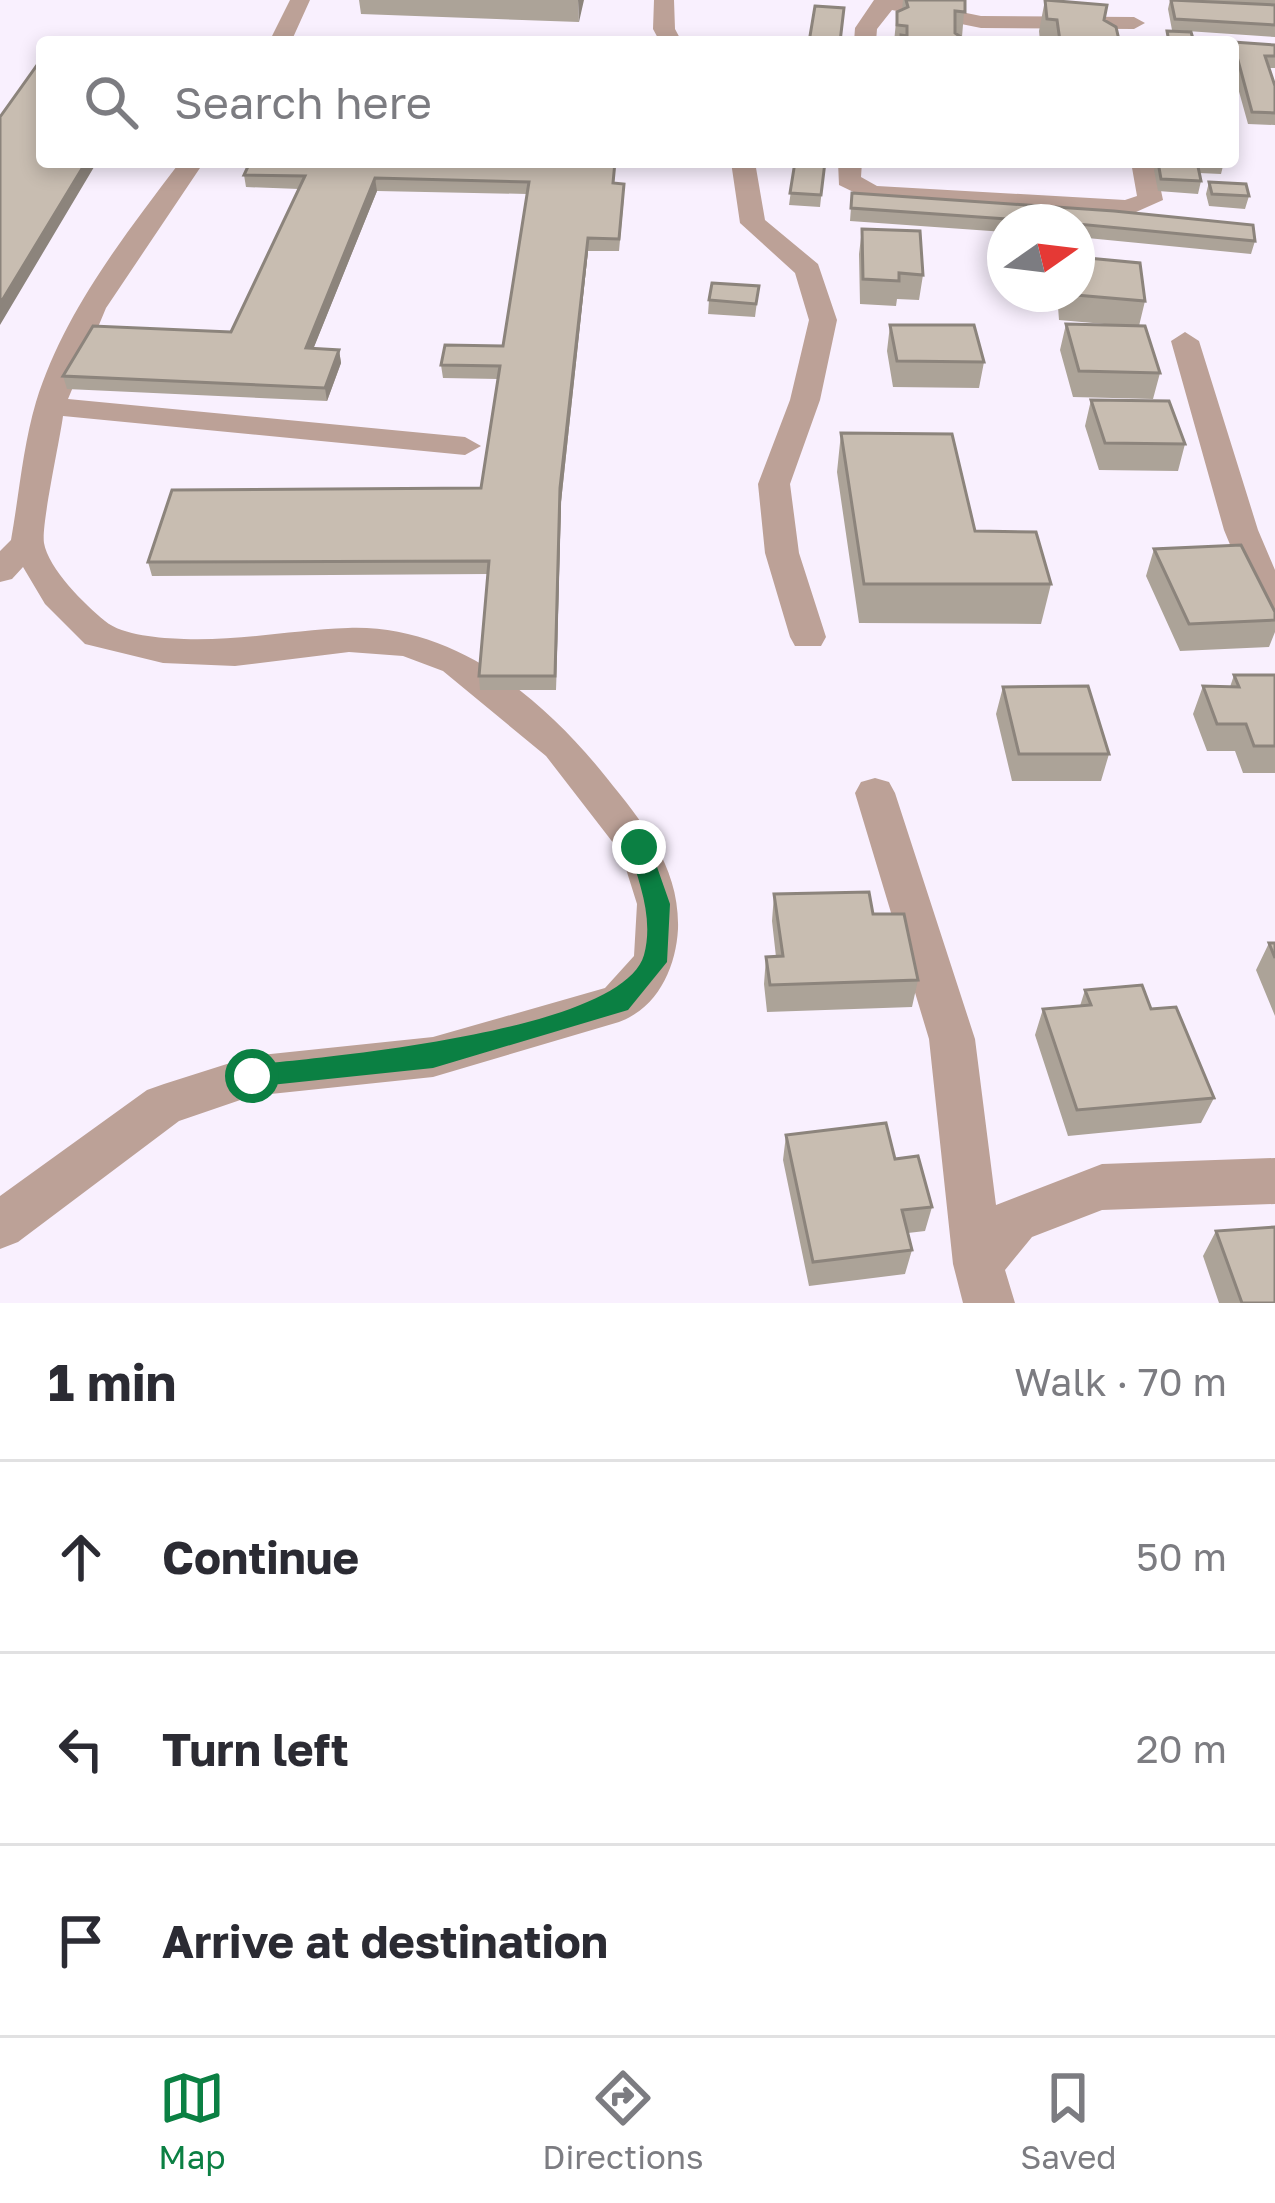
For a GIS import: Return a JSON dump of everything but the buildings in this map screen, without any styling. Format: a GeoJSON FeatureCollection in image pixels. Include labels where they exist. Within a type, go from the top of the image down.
{"type":"FeatureCollection","features":[{"type":"Feature","properties":{"kind":"street"},"geometry":{"type":"LineString","coordinates":[[283,36],[300,0]]}},
{"type":"Feature","properties":{"kind":"street"},"geometry":{"type":"LineString","coordinates":[[664,0],[668,36]]}},
{"type":"Feature","properties":{"kind":"street"},"geometry":{"type":"LineString","coordinates":[[865,36],[886,1],[1137,32],[1128,0]]}},
{"type":"Feature","properties":{"kind":"street"},"geometry":{"type":"LineString","coordinates":[[0,1225],[164,1105],[252,1076],[433,1057],[620,1003],[655,962],[658,904],[639,847],[560,746],[456,662],[406,644],[349,640],[236,653],[163,651],[98,635],[14,557],[64,358],[100,288],[188,168]]}},
{"type":"Feature","properties":{"kind":"street"},"geometry":{"type":"LineString","coordinates":[[744,168],[753,223],[808,270],[823,320],[805,400],[774,484],[782,553],[808,637]]}},
{"type":"Feature","properties":{"kind":"street"},"geometry":{"type":"LineString","coordinates":[[849,168],[848,180],[872,193],[1127,208],[1150,200],[1143,168]]}},
{"type":"Feature","properties":{"kind":"street"},"geometry":{"type":"LineString","coordinates":[[1185,341],[1241,530],[1275,610]]}},
{"type":"Feature","properties":{"kind":"street"},"geometry":{"type":"LineString","coordinates":[[50,406],[465,446]]}},
{"type":"Feature","properties":{"kind":"street"},"geometry":{"type":"LineString","coordinates":[[875,793],[952,1039],[984,1283]]}},
{"type":"Feature","properties":{"kind":"street"},"geometry":{"type":"LineString","coordinates":[[984,1283],[1015,1220],[1102,1187],[1275,1181]]}},
{"type":"Feature","properties":{"kind":"route"},"geometry":{"type":"LineString","coordinates":[[252,1076],[433,1057],[620,1003],[655,962],[658,904],[639,847]]}}]}
